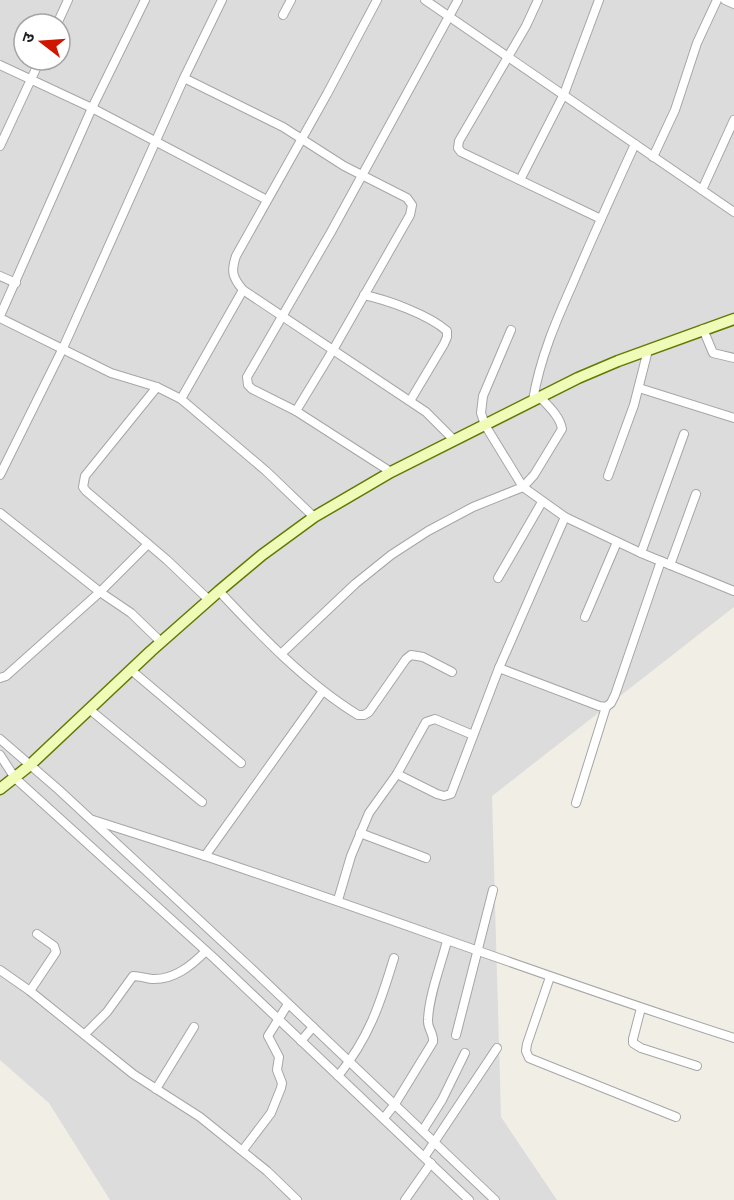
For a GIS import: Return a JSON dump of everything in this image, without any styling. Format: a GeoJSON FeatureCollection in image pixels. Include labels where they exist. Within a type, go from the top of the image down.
{"type":"FeatureCollection","features":[{"type":"Feature","properties":{"kind":"street"},"geometry":{"type":"LineString","coordinates":[[145,0],[92,108],[0,317],[111,373],[157,387],[181,399],[266,471],[314,517]]}},
{"type":"Feature","properties":{"kind":"street"},"geometry":{"type":"LineString","coordinates":[[0,475],[63,348],[184,78],[222,0]]}},
{"type":"Feature","properties":{"kind":"street"},"geometry":{"type":"LineString","coordinates":[[283,15],[291,0]]}},
{"type":"Feature","properties":{"kind":"street"},"geometry":{"type":"LineString","coordinates":[[377,0],[236,256],[232,269],[233,278],[243,290],[426,412],[454,440]]}},
{"type":"Feature","properties":{"kind":"street"},"geometry":{"type":"LineString","coordinates":[[425,0],[734,212]]}},
{"type":"Feature","properties":{"kind":"street"},"geometry":{"type":"LineString","coordinates":[[391,472],[296,411],[252,389],[246,381],[458,0]]}},
{"type":"Feature","properties":{"kind":"street"},"geometry":{"type":"LineString","coordinates":[[538,0],[526,26],[459,141],[458,148],[461,152],[601,219]]}},
{"type":"Feature","properties":{"kind":"street"},"geometry":{"type":"LineString","coordinates":[[520,180],[564,94],[599,0]]}},
{"type":"Feature","properties":{"kind":"street"},"geometry":{"type":"LineString","coordinates":[[653,157],[675,110],[697,43],[717,0]]}},
{"type":"Feature","properties":{"kind":"street"},"geometry":{"type":"LineString","coordinates":[[725,0],[734,4]]}},
{"type":"Feature","properties":{"kind":"street"},"geometry":{"type":"LineString","coordinates":[[0,65],[92,108],[267,200]]}},
{"type":"Feature","properties":{"kind":"street"},"geometry":{"type":"LineString","coordinates":[[0,146],[35,72]]}},
{"type":"Feature","properties":{"kind":"street"},"geometry":{"type":"LineString","coordinates":[[184,78],[283,127],[361,175],[407,198],[412,205],[410,215],[296,411]]}},
{"type":"Feature","properties":{"kind":"street"},"geometry":{"type":"LineString","coordinates":[[702,190],[734,120]]}},
{"type":"Feature","properties":{"kind":"street"},"geometry":{"type":"LineString","coordinates":[[537,399],[538,374],[545,349],[635,144]]}},
{"type":"Feature","properties":{"kind":"street"},"geometry":{"type":"LineString","coordinates":[[0,276],[16,283]]}},
{"type":"Feature","properties":{"kind":"street"},"geometry":{"type":"LineString","coordinates":[[181,399],[243,290]]}},
{"type":"Feature","properties":{"kind":"street"},"geometry":{"type":"LineString","coordinates":[[364,295],[393,303],[447,331],[444,344],[410,401]]}},
{"type":"Feature","properties":{"kind":"street"},"geometry":{"type":"LineString","coordinates":[[0,789],[29,766],[219,591],[262,555],[314,517],[391,472],[537,399],[618,361],[734,319]]}},
{"type":"Feature","properties":{"kind":"street"},"geometry":{"type":"LineString","coordinates":[[703,329],[713,353],[734,358]]}},
{"type":"Feature","properties":{"kind":"street"},"geometry":{"type":"LineString","coordinates":[[511,330],[481,404],[481,413],[485,425],[523,487],[566,517],[641,553],[734,591]]}},
{"type":"Feature","properties":{"kind":"street"},"geometry":{"type":"LineString","coordinates":[[608,477],[639,388],[648,350]]}},
{"type":"Feature","properties":{"kind":"street"},"geometry":{"type":"LineString","coordinates":[[157,387],[85,476],[83,482],[86,491],[209,600]]}},
{"type":"Feature","properties":{"kind":"street"},"geometry":{"type":"LineString","coordinates":[[639,388],[734,418]]}},
{"type":"Feature","properties":{"kind":"street"},"geometry":{"type":"LineString","coordinates":[[282,653],[355,584],[392,555],[428,531],[472,507],[523,487],[534,475],[562,429],[562,423],[557,417],[537,399]]}},
{"type":"Feature","properties":{"kind":"street"},"geometry":{"type":"LineString","coordinates":[[641,553],[684,434]]}},
{"type":"Feature","properties":{"kind":"street"},"geometry":{"type":"LineString","coordinates":[[670,565],[696,494]]}},
{"type":"Feature","properties":{"kind":"street"},"geometry":{"type":"LineString","coordinates":[[498,578],[542,502]]}},
{"type":"Feature","properties":{"kind":"street"},"geometry":{"type":"LineString","coordinates":[[0,513],[131,614],[161,642]]}},
{"type":"Feature","properties":{"kind":"street"},"geometry":{"type":"LineString","coordinates":[[397,774],[437,794],[444,796],[451,794],[499,668],[566,517]]}},
{"type":"Feature","properties":{"kind":"street"},"geometry":{"type":"LineString","coordinates":[[585,617],[617,542]]}},
{"type":"Feature","properties":{"kind":"street"},"geometry":{"type":"LineString","coordinates":[[0,678],[6,676],[100,592],[148,544]]}},
{"type":"Feature","properties":{"kind":"street"},"geometry":{"type":"LineString","coordinates":[[499,668],[599,706],[611,703],[661,561]]}},
{"type":"Feature","properties":{"kind":"street"},"geometry":{"type":"LineString","coordinates":[[219,591],[254,629],[323,691],[358,715],[369,712],[406,659],[411,656],[423,657],[452,672]]}},
{"type":"Feature","properties":{"kind":"street"},"geometry":{"type":"LineString","coordinates":[[131,670],[241,763]]}},
{"type":"Feature","properties":{"kind":"street"},"geometry":{"type":"LineString","coordinates":[[205,856],[323,691]]}},
{"type":"Feature","properties":{"kind":"street"},"geometry":{"type":"LineString","coordinates":[[576,803],[606,706]]}},
{"type":"Feature","properties":{"kind":"street"},"geometry":{"type":"LineString","coordinates":[[89,709],[202,802]]}},
{"type":"Feature","properties":{"kind":"street"},"geometry":{"type":"LineString","coordinates":[[338,900],[369,813],[397,774],[426,722],[439,721],[473,735]]}},
{"type":"Feature","properties":{"kind":"street"},"geometry":{"type":"LineString","coordinates":[[0,739],[130,856],[495,1200]]}},
{"type":"Feature","properties":{"kind":"street"},"geometry":{"type":"LineString","coordinates":[[0,755],[15,778],[206,951],[470,1200]]}},
{"type":"Feature","properties":{"kind":"street"},"geometry":{"type":"LineString","coordinates":[[90,819],[338,900],[477,952],[734,1038]]}},
{"type":"Feature","properties":{"kind":"street"},"geometry":{"type":"LineString","coordinates":[[360,833],[426,858]]}},
{"type":"Feature","properties":{"kind":"street"},"geometry":{"type":"LineString","coordinates":[[118,870],[130,856]]}},
{"type":"Feature","properties":{"kind":"street"},"geometry":{"type":"LineString","coordinates":[[456,1035],[493,890]]}},
{"type":"Feature","properties":{"kind":"street"},"geometry":{"type":"LineString","coordinates":[[30,991],[56,952],[54,946],[37,934]]}},
{"type":"Feature","properties":{"kind":"street"},"geometry":{"type":"LineString","coordinates":[[384,1118],[433,1042],[433,1034],[428,1025],[429,1012],[447,941]]}},
{"type":"Feature","properties":{"kind":"street"},"geometry":{"type":"LineString","coordinates":[[214,959],[226,946]]}},
{"type":"Feature","properties":{"kind":"street"},"geometry":{"type":"LineString","coordinates":[[85,1034],[96,1026],[133,976],[160,979],[174,975],[187,969],[206,951]]}},
{"type":"Feature","properties":{"kind":"street"},"geometry":{"type":"LineString","coordinates":[[338,1076],[349,1062],[375,1017],[394,958]]}},
{"type":"Feature","properties":{"kind":"street"},"geometry":{"type":"LineString","coordinates":[[0,970],[85,1034],[133,1074],[200,1117],[243,1150],[297,1200]]}},
{"type":"Feature","properties":{"kind":"street"},"geometry":{"type":"LineString","coordinates":[[550,977],[527,1044],[526,1052],[529,1058],[676,1117]]}},
{"type":"Feature","properties":{"kind":"street"},"geometry":{"type":"LineString","coordinates":[[243,1150],[271,1113],[281,1088],[282,1083],[277,1070],[279,1057],[268,1036],[288,1004]]}},
{"type":"Feature","properties":{"kind":"street"},"geometry":{"type":"LineString","coordinates":[[641,1008],[633,1039],[636,1046],[697,1066]]}},
{"type":"Feature","properties":{"kind":"street"},"geometry":{"type":"LineString","coordinates":[[156,1089],[194,1027]]}},
{"type":"Feature","properties":{"kind":"street"},"geometry":{"type":"LineString","coordinates":[[301,1041],[312,1027]]}},
{"type":"Feature","properties":{"kind":"street"},"geometry":{"type":"LineString","coordinates":[[405,1200],[428,1160],[435,1142],[497,1048]]}},
{"type":"Feature","properties":{"kind":"street"},"geometry":{"type":"LineString","coordinates":[[423,1130],[442,1100],[465,1053]]}},
{"type":"Feature","properties":{"kind":"street"},"geometry":{"type":"LineString","coordinates":[[446,1177],[458,1164]]}},
{"type":"Feature","properties":{"kind":"shaded area"},"geometry":{"type":"Polygon","coordinates":[[[0,0],[734,0],[734,607],[492,796],[501,1117],[557,1200],[110,1200],[49,1103],[0,1060],[0,0]]]}}]}
